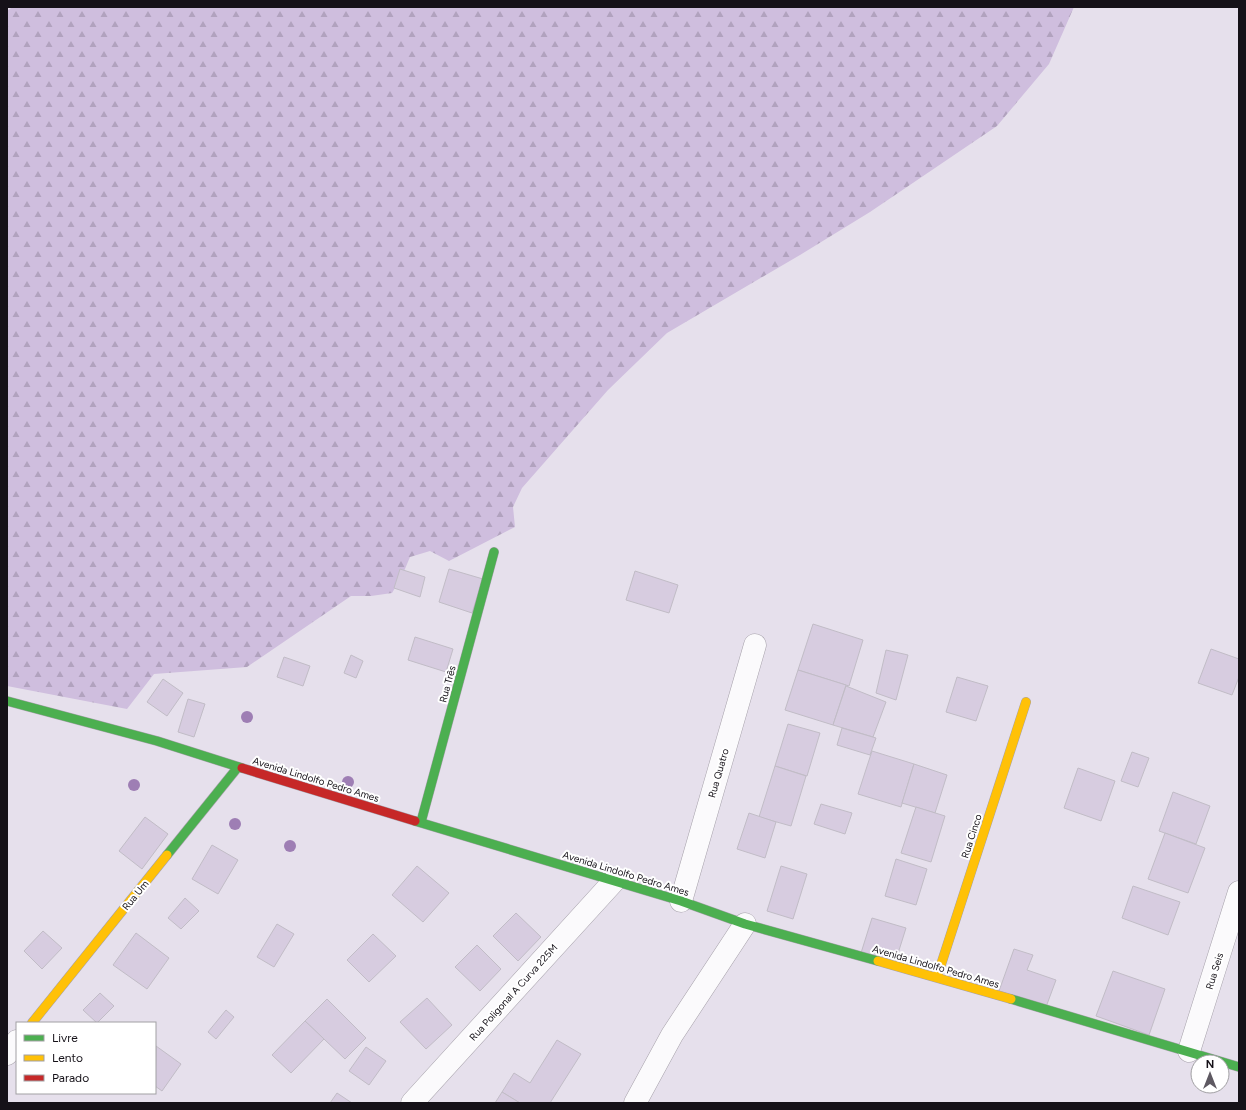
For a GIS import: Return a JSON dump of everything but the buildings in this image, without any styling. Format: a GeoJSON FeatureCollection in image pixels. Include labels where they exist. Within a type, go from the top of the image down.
{"type":"FeatureCollection","features":[{"type":"Feature","properties":{"kind":"street","name":"Rua Três"},"geometry":{"type":"LineString","coordinates":[[421,822],[494,552]]}},
{"type":"Feature","properties":{"kind":"street","name":"Rua Quatro"},"geometry":{"type":"LineString","coordinates":[[681,901],[755,645]]}},
{"type":"Feature","properties":{"kind":"street","name":"Avenida Lindolfo Pedro Ames"},"geometry":{"type":"LineString","coordinates":[[7,701],[157,741],[238,767],[681,901],[745,924],[937,977],[1190,1051],[1239,1067]]}},
{"type":"Feature","properties":{"kind":"street","name":"Rua Cinco"},"geometry":{"type":"LineString","coordinates":[[937,977],[1026,702]]}},
{"type":"Feature","properties":{"kind":"street","name":"Rua Um"},"geometry":{"type":"LineString","coordinates":[[33,1022],[238,767]]}},
{"type":"Feature","properties":{"kind":"street","name":"Rua Poligonal A Curva 225M"},"geometry":{"type":"LineString","coordinates":[[412,1103],[614,881]]}},
{"type":"Feature","properties":{"kind":"street","name":"Rua Seis"},"geometry":{"type":"LineString","coordinates":[[1190,1051],[1239,892]]}},
{"type":"Feature","properties":{"kind":"street"},"geometry":{"type":"LineString","coordinates":[[635,1103],[672,1034],[745,924]]}},
{"type":"Feature","properties":{"kind":"street"},"geometry":{"type":"LineString","coordinates":[[7,1054],[16,1042]]}},
{"type":"Feature","properties":{"kind":"green space"},"geometry":{"type":"Polygon","coordinates":[[[1074,7],[1049,64],[997,126],[870,212],[667,333],[608,390],[522,488],[513,507],[515,527],[449,561],[430,551],[410,557],[402,576],[392,593],[371,596],[351,596],[247,667],[154,674],[127,709],[7,686],[7,11],[11,8],[1074,7]]]}},
{"type":"Feature","properties":{"kind":"traffic: fast"},"geometry":{"type":"LineString","coordinates":[[421,822],[494,552]]}},
{"type":"Feature","properties":{"kind":"traffic: fast"},"geometry":{"type":"LineString","coordinates":[[7,701],[157,741],[242,768]]}},
{"type":"Feature","properties":{"kind":"traffic: fast"},"geometry":{"type":"LineString","coordinates":[[167,855],[238,767]]}},
{"type":"Feature","properties":{"kind":"traffic: fast"},"geometry":{"type":"LineString","coordinates":[[415,821],[681,901],[745,924],[878,961]]}},
{"type":"Feature","properties":{"kind":"traffic: fast"},"geometry":{"type":"LineString","coordinates":[[1011,999],[1239,1067]]}},
{"type":"Feature","properties":{"kind":"traffic: slow"},"geometry":{"type":"LineString","coordinates":[[937,977],[1026,702]]}},
{"type":"Feature","properties":{"kind":"traffic: slow"},"geometry":{"type":"LineString","coordinates":[[33,1022],[167,855]]}},
{"type":"Feature","properties":{"kind":"traffic: slow"},"geometry":{"type":"LineString","coordinates":[[878,961],[1011,999]]}},
{"type":"Feature","properties":{"kind":"traffic: jam"},"geometry":{"type":"LineString","coordinates":[[242,768],[415,821]]}}]}
